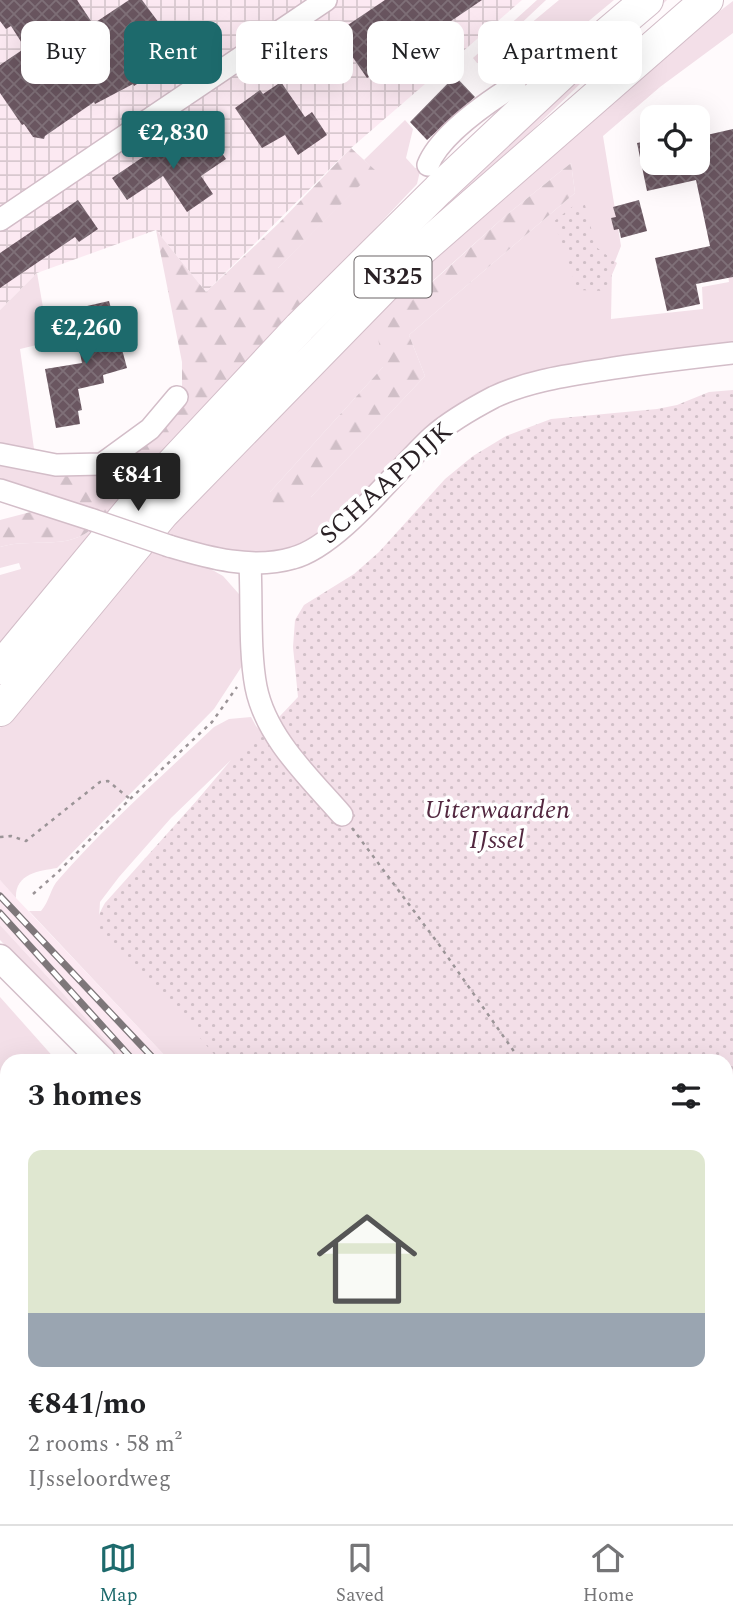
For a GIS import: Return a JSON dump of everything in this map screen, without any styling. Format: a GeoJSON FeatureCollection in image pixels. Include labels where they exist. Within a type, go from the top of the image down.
{"type":"FeatureCollection","features":[{"type":"Feature","properties":{"kind":"highway","name":"N325"},"geometry":{"type":"LineString","coordinates":[[622,21],[647,0]]}},
{"type":"Feature","properties":{"kind":"highway","name":"N325"},"geometry":{"type":"LineString","coordinates":[[0,710],[163,513],[406,264],[707,0]]}},
{"type":"Feature","properties":{"kind":"highway","name":"N325"},"geometry":{"type":"LineString","coordinates":[[0,668],[143,495],[300,327],[551,84]]}},
{"type":"Feature","properties":{"kind":"highway"},"geometry":{"type":"LineString","coordinates":[[412,216],[428,165]]}},
{"type":"Feature","properties":{"kind":"main road"},"geometry":{"type":"LineString","coordinates":[[0,958],[96,1054]]}},
{"type":"Feature","properties":{"kind":"street"},"geometry":{"type":"LineString","coordinates":[[0,220],[326,0]]}},
{"type":"Feature","properties":{"kind":"street"},"geometry":{"type":"LineString","coordinates":[[428,165],[432,154],[462,124],[515,85]]}},
{"type":"Feature","properties":{"kind":"street","name":"SCHAAPDIJK"},"geometry":{"type":"LineString","coordinates":[[0,489],[206,557],[250,564],[295,558],[326,540],[354,516],[433,437],[477,406],[498,396],[525,385],[562,376],[733,353]]}},
{"type":"Feature","properties":{"kind":"street"},"geometry":{"type":"LineString","coordinates":[[0,454],[56,465],[102,464],[150,429],[177,397]]}},
{"type":"Feature","properties":{"kind":"street"},"geometry":{"type":"LineString","coordinates":[[250,564],[256,688],[268,720],[288,752],[342,815]]}},
{"type":"Feature","properties":{"kind":"path"},"geometry":{"type":"LineString","coordinates":[[33,894],[212,722],[244,677],[253,649]]}},
{"type":"Feature","properties":{"kind":"path"},"geometry":{"type":"LineString","coordinates":[[0,837],[11,836],[26,841],[100,782],[108,781],[131,799]]}},
{"type":"Feature","properties":{"kind":"path"},"geometry":{"type":"LineString","coordinates":[[342,815],[368,846],[516,1054]]}},
{"type":"Feature","properties":{"kind":"shaded area"},"geometry":{"type":"Polygon","coordinates":[[[0,0],[522,0],[498,21],[478,21],[478,38],[464,50],[464,21],[367,21],[367,84],[425,84],[351,148],[206,292],[156,230],[37,273],[0,310],[0,0]]]}},
{"type":"Feature","properties":{"kind":"shaded area"},"geometry":{"type":"Polygon","coordinates":[[[0,880],[163,1054],[118,1054],[0,925],[0,880]]]}},
{"type":"Feature","properties":{"kind":"green space"},"geometry":{"type":"Polygon","coordinates":[[[537,0],[546,0],[524,21],[514,21],[537,0]]]}},
{"type":"Feature","properties":{"kind":"green space"},"geometry":{"type":"Polygon","coordinates":[[[559,0],[614,0],[589,21],[534,21],[559,0]]]}},
{"type":"Feature","properties":{"kind":"green space"},"geometry":{"type":"Polygon","coordinates":[[[657,0],[667,0],[642,24],[642,21],[634,21],[657,0]]]}},
{"type":"Feature","properties":{"kind":"green space"},"geometry":{"type":"Polygon","coordinates":[[[733,1],[733,33],[660,87],[603,136],[621,246],[612,269],[611,319],[703,309],[702,287],[729,282],[724,247],[733,245],[733,342],[630,355],[485,392],[336,524],[295,549],[242,558],[156,531],[341,338],[633,84],[642,84],[642,77],[733,1]],[[571,163],[504,217],[427,286],[383,367],[270,492],[311,497],[425,376],[409,335],[575,193],[571,163]]]}},
{"type":"Feature","properties":{"kind":"green space"},"geometry":{"type":"Polygon","coordinates":[[[566,84],[580,84],[434,221],[427,213],[566,84]]]}},
{"type":"Feature","properties":{"kind":"green space"},"geometry":{"type":"Polygon","coordinates":[[[405,120],[413,129],[406,158],[415,168],[421,167],[417,184],[310,298],[277,269],[374,170],[364,160],[405,120]]]}},
{"type":"Feature","properties":{"kind":"green space"},"geometry":{"type":"Polygon","coordinates":[[[351,148],[375,170],[278,268],[310,298],[111,519],[40,498],[38,482],[43,468],[91,472],[182,398],[182,362],[156,230],[206,292],[279,223],[351,148]]]}},
{"type":"Feature","properties":{"kind":"green space"},"geometry":{"type":"Polygon","coordinates":[[[571,163],[575,193],[409,335],[425,376],[311,497],[289,507],[273,503],[270,492],[383,367],[377,332],[504,217],[571,163]]]}},
{"type":"Feature","properties":{"kind":"green space"},"geometry":{"type":"Polygon","coordinates":[[[578,202],[585,205],[596,247],[617,263],[605,291],[577,290],[560,237],[552,223],[578,202]]]}},
{"type":"Feature","properties":{"kind":"green space"},"geometry":{"type":"Polygon","coordinates":[[[37,273],[49,342],[20,349],[35,456],[0,449],[0,310],[37,273]]]}},
{"type":"Feature","properties":{"kind":"green space","name":"Uiterwaarden IJssel"},"geometry":{"type":"Polygon","coordinates":[[[733,390],[733,1054],[214,1054],[181,1016],[104,938],[98,920],[105,903],[235,758],[245,753],[298,697],[293,647],[295,620],[304,605],[354,574],[379,552],[445,479],[473,456],[506,436],[551,419],[657,409],[677,405],[709,392],[733,390]]]}},
{"type":"Feature","properties":{"kind":"green space"},"geometry":{"type":"Polygon","coordinates":[[[0,460],[43,468],[40,498],[0,484],[0,460]]]}},
{"type":"Feature","properties":{"kind":"green space"},"geometry":{"type":"Polygon","coordinates":[[[42,509],[95,526],[74,539],[0,547],[0,520],[42,509]]]}},
{"type":"Feature","properties":{"kind":"green space"},"geometry":{"type":"Polygon","coordinates":[[[95,526],[101,529],[0,652],[0,575],[21,569],[19,563],[0,568],[0,547],[74,539],[95,526]]]}},
{"type":"Feature","properties":{"kind":"green space"},"geometry":{"type":"Polygon","coordinates":[[[147,549],[198,562],[223,576],[246,602],[249,648],[242,666],[214,709],[57,868],[35,872],[24,879],[19,884],[16,898],[0,880],[0,728],[147,549]]]}},
{"type":"Feature","properties":{"kind":"green space"},"geometry":{"type":"Polygon","coordinates":[[[251,717],[256,726],[283,754],[509,1054],[163,1054],[29,911],[41,911],[56,883],[96,839],[214,727],[229,719],[251,717]],[[231,760],[171,818],[100,902],[99,917],[231,760]]]}},
{"type":"Feature","properties":{"kind":"green space"},"geometry":{"type":"Polygon","coordinates":[[[0,925],[118,1054],[110,1054],[0,940],[0,925]]]}},
{"type":"Feature","properties":{"kind":"green space"},"geometry":{"type":"Polygon","coordinates":[[[0,997],[51,1054],[0,1054],[0,997]]]}},
{"type":"Feature","properties":{"kind":"building"},"geometry":{"type":"Polygon","coordinates":[[[0,0],[77,0],[91,21],[21,21],[21,42],[11,26],[6,29],[0,21],[0,0]]]}},
{"type":"Feature","properties":{"kind":"building"},"geometry":{"type":"Polygon","coordinates":[[[129,0],[142,0],[158,21],[124,21],[124,84],[133,84],[95,104],[94,102],[44,139],[33,137],[0,93],[0,65],[21,51],[21,84],[110,84],[110,21],[98,21],[129,0]]]}},
{"type":"Feature","properties":{"kind":"building"},"geometry":{"type":"Polygon","coordinates":[[[385,0],[482,0],[451,21],[367,21],[367,78],[353,58],[353,22],[385,0]]]}},
{"type":"Feature","properties":{"kind":"building"},"geometry":{"type":"Polygon","coordinates":[[[282,84],[305,117],[312,112],[327,135],[298,155],[285,135],[262,148],[235,108],[260,90],[263,94],[282,84]]]}},
{"type":"Feature","properties":{"kind":"building"},"geometry":{"type":"Polygon","coordinates":[[[447,84],[463,84],[475,97],[427,140],[410,122],[447,84]]]}},
{"type":"Feature","properties":{"kind":"building"},"geometry":{"type":"Polygon","coordinates":[[[733,129],[733,277],[696,284],[700,304],[667,311],[655,258],[710,246],[696,180],[647,191],[644,175],[710,175],[710,134],[733,129]]]}},
{"type":"Feature","properties":{"kind":"building"},"geometry":{"type":"Polygon","coordinates":[[[174,136],[186,154],[211,137],[226,159],[201,176],[213,194],[187,212],[163,176],[127,200],[112,178],[174,136]]]}},
{"type":"Feature","properties":{"kind":"building"},"geometry":{"type":"Polygon","coordinates":[[[78,200],[98,229],[79,242],[75,237],[0,288],[0,253],[78,200]]]}},
{"type":"Feature","properties":{"kind":"building"},"geometry":{"type":"Polygon","coordinates":[[[639,200],[647,231],[621,238],[619,229],[614,230],[611,218],[616,217],[613,207],[639,200]]]}},
{"type":"Feature","properties":{"kind":"building"},"geometry":{"type":"Polygon","coordinates":[[[109,301],[127,368],[103,375],[104,383],[78,389],[82,410],[78,411],[80,424],[56,428],[45,369],[82,363],[76,334],[93,330],[87,306],[109,301]]]}},
{"type":"Feature","properties":{"kind":"railway"},"geometry":{"type":"LineString","coordinates":[[0,896],[149,1054]]}},
{"type":"Feature","properties":{"kind":"railway"},"geometry":{"type":"LineString","coordinates":[[0,913],[128,1054]]}}]}
